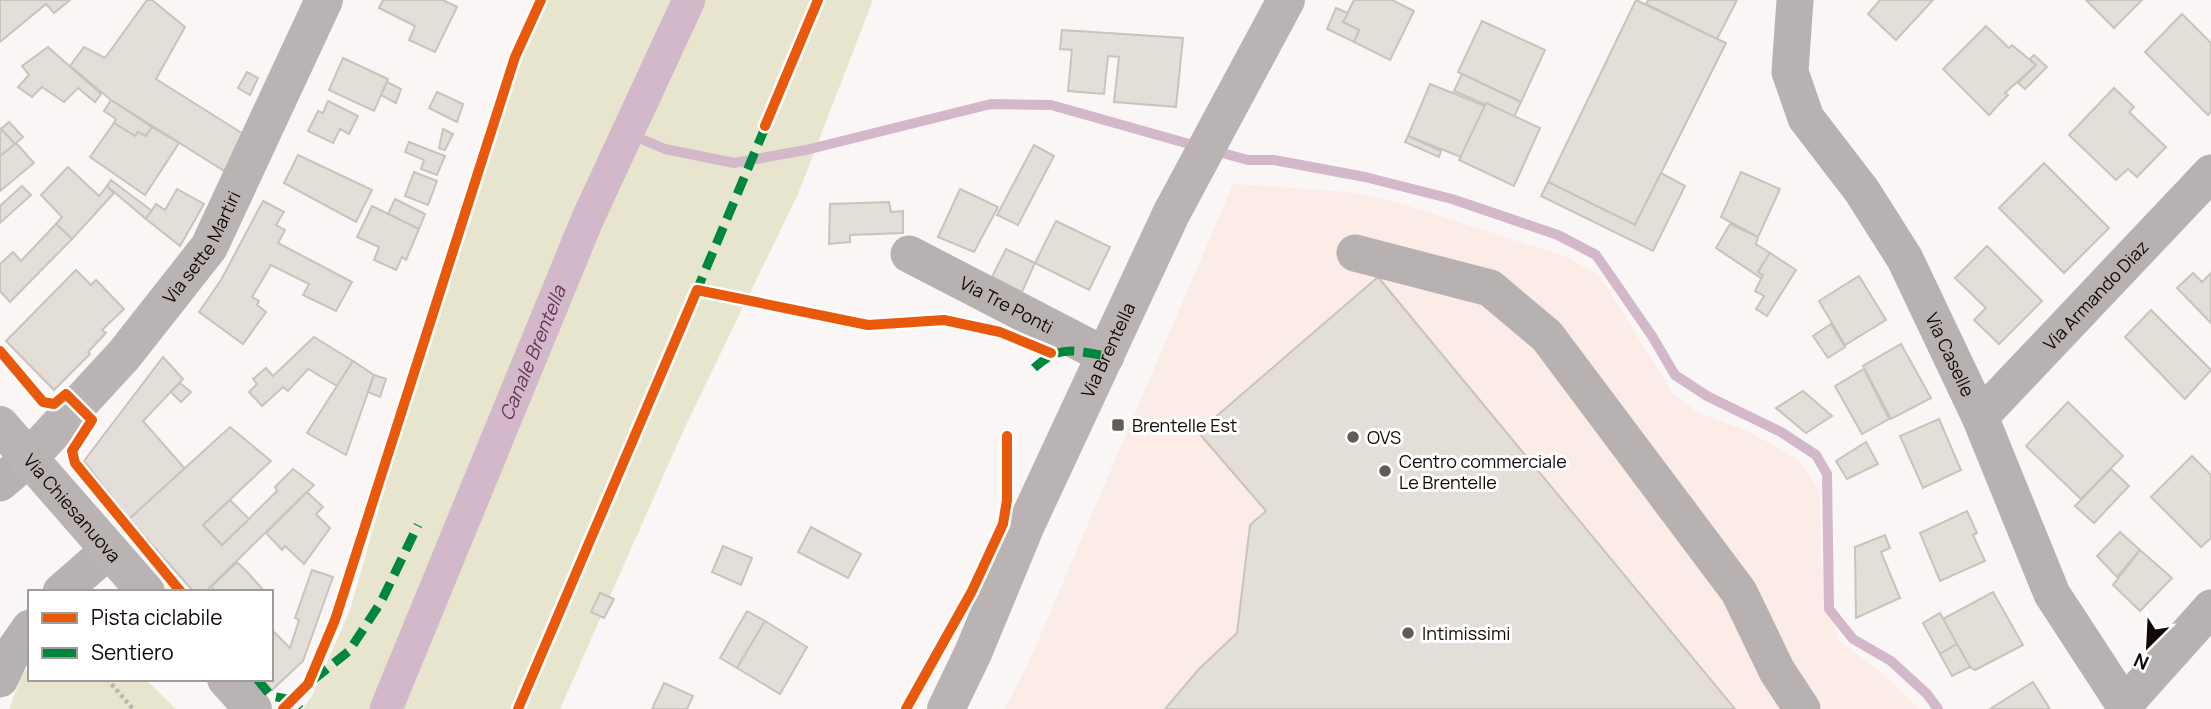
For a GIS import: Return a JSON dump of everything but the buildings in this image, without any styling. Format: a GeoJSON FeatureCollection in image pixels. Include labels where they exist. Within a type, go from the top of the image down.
{"type":"FeatureCollection","features":[{"type":"Feature","properties":{"kind":"main road","name":"Via sette Martiri"},"geometry":{"type":"LineString","coordinates":[[14,471],[124,355],[209,247],[324,0]]}},
{"type":"Feature","properties":{"kind":"main road","name":"Via Brentella"},"geometry":{"type":"LineString","coordinates":[[946,709],[974,653],[1026,525],[1171,214],[1286,0]]}},
{"type":"Feature","properties":{"kind":"main road","name":"Via Chiesanuova"},"geometry":{"type":"LineString","coordinates":[[0,425],[14,471],[108,551],[143,590]]}},
{"type":"Feature","properties":{"kind":"main road"},"geometry":{"type":"LineString","coordinates":[[228,681],[253,709]]}},
{"type":"Feature","properties":{"kind":"street","name":"Via Caselle"},"geometry":{"type":"LineString","coordinates":[[1796,0],[1790,72],[1806,118],[1862,191],[1905,259],[1980,416],[2052,594],[2125,707]]}},
{"type":"Feature","properties":{"kind":"street","name":"Via Armando Diaz"},"geometry":{"type":"LineString","coordinates":[[1980,416],[2211,173]]}},
{"type":"Feature","properties":{"kind":"street"},"geometry":{"type":"LineString","coordinates":[[1355,253],[1490,288],[1546,336],[1739,592],[1777,671],[1802,709]]}},
{"type":"Feature","properties":{"kind":"street","name":"Via Tre Ponti"},"geometry":{"type":"LineString","coordinates":[[909,254],[1105,356]]}},
{"type":"Feature","properties":{"kind":"street"},"geometry":{"type":"LineString","coordinates":[[63,590],[108,551]]}},
{"type":"Feature","properties":{"kind":"street"},"geometry":{"type":"LineString","coordinates":[[2125,707],[2211,608]]}},
{"type":"Feature","properties":{"kind":"street"},"geometry":{"type":"LineString","coordinates":[[0,679],[11,655],[28,631]]}},
{"type":"Feature","properties":{"kind":"path"},"geometry":{"type":"LineString","coordinates":[[109,681],[133,709]]}},
{"type":"Feature","properties":{"kind":"shaded area"},"geometry":{"type":"Polygon","coordinates":[[[546,0],[873,0],[798,194],[685,427],[560,709],[302,709],[312,696],[350,610],[406,414],[511,82],[546,0]]]}},
{"type":"Feature","properties":{"kind":"shaded area"},"geometry":{"type":"Polygon","coordinates":[[[1233,184],[1350,192],[1396,202],[1567,257],[1600,276],[1674,395],[1699,413],[1750,432],[1799,460],[1820,492],[1821,562],[1838,640],[1883,674],[1919,709],[1005,709],[1028,664],[1233,184]]]}},
{"type":"Feature","properties":{"kind":"shaded area"},"geometry":{"type":"Polygon","coordinates":[[[28,668],[28,681],[147,681],[176,709],[9,709],[23,673],[28,668]]]}},
{"type":"Feature","properties":{"kind":"waterway","name":"Canale Brentella"},"geometry":{"type":"LineString","coordinates":[[386,709],[588,218],[689,0]]}},
{"type":"Feature","properties":{"kind":"waterway"},"geometry":{"type":"LineString","coordinates":[[627,133],[665,149],[734,163],[806,150],[991,104],[1051,105],[1200,147]]}},
{"type":"Feature","properties":{"kind":"waterway"},"geometry":{"type":"LineString","coordinates":[[1215,151],[1248,160],[1274,160],[1365,177],[1452,199],[1558,235],[1596,255],[1652,336],[1675,375],[1707,396],[1781,432],[1816,455],[1827,474],[1829,609],[1853,639],[1891,661],[1927,694],[1938,709]]}},
{"type":"Feature","properties":{"kind":"marked path"},"geometry":{"type":"LineString","coordinates":[[701,290],[697,290],[767,123]]}},
{"type":"Feature","properties":{"kind":"marked path"},"geometry":{"type":"LineString","coordinates":[[1034,368],[1051,356],[1067,351],[1106,356]]}},
{"type":"Feature","properties":{"kind":"marked path"},"geometry":{"type":"LineString","coordinates":[[313,680],[349,651],[381,602],[418,525]]}},
{"type":"Feature","properties":{"kind":"marked path"},"geometry":{"type":"LineString","coordinates":[[259,681],[271,696],[292,700],[300,709]]}},
{"type":"Feature","properties":{"kind":"cycle path"},"geometry":{"type":"LineString","coordinates":[[283,709],[308,684],[335,620],[515,57],[541,0]]}},
{"type":"Feature","properties":{"kind":"cycle path"},"geometry":{"type":"LineString","coordinates":[[765,126],[818,0]]}},
{"type":"Feature","properties":{"kind":"cycle path"},"geometry":{"type":"LineString","coordinates":[[518,709],[697,290],[868,325],[944,320],[1000,332],[1051,353]]}},
{"type":"Feature","properties":{"kind":"cycle path"},"geometry":{"type":"LineString","coordinates":[[0,351],[43,402],[54,404],[66,394],[92,420],[72,451],[75,463],[179,590]]}},
{"type":"Feature","properties":{"kind":"cycle path"},"geometry":{"type":"LineString","coordinates":[[906,709],[972,591],[1003,524],[1007,500],[1007,436]]}},
{"type":"Feature","properties":{"kind":"place","name":"Brentelle Est"},"geometry":{"type":"Point","coordinates":[1118,425]}},
{"type":"Feature","properties":{"kind":"place","name":"OVS"},"geometry":{"type":"Point","coordinates":[1353,437]}},
{"type":"Feature","properties":{"kind":"place","name":"Centro commerciale Le Brentelle"},"geometry":{"type":"Point","coordinates":[1385,471]}},
{"type":"Feature","properties":{"kind":"place","name":"Intimissimi"},"geometry":{"type":"Point","coordinates":[1408,633]}}]}
